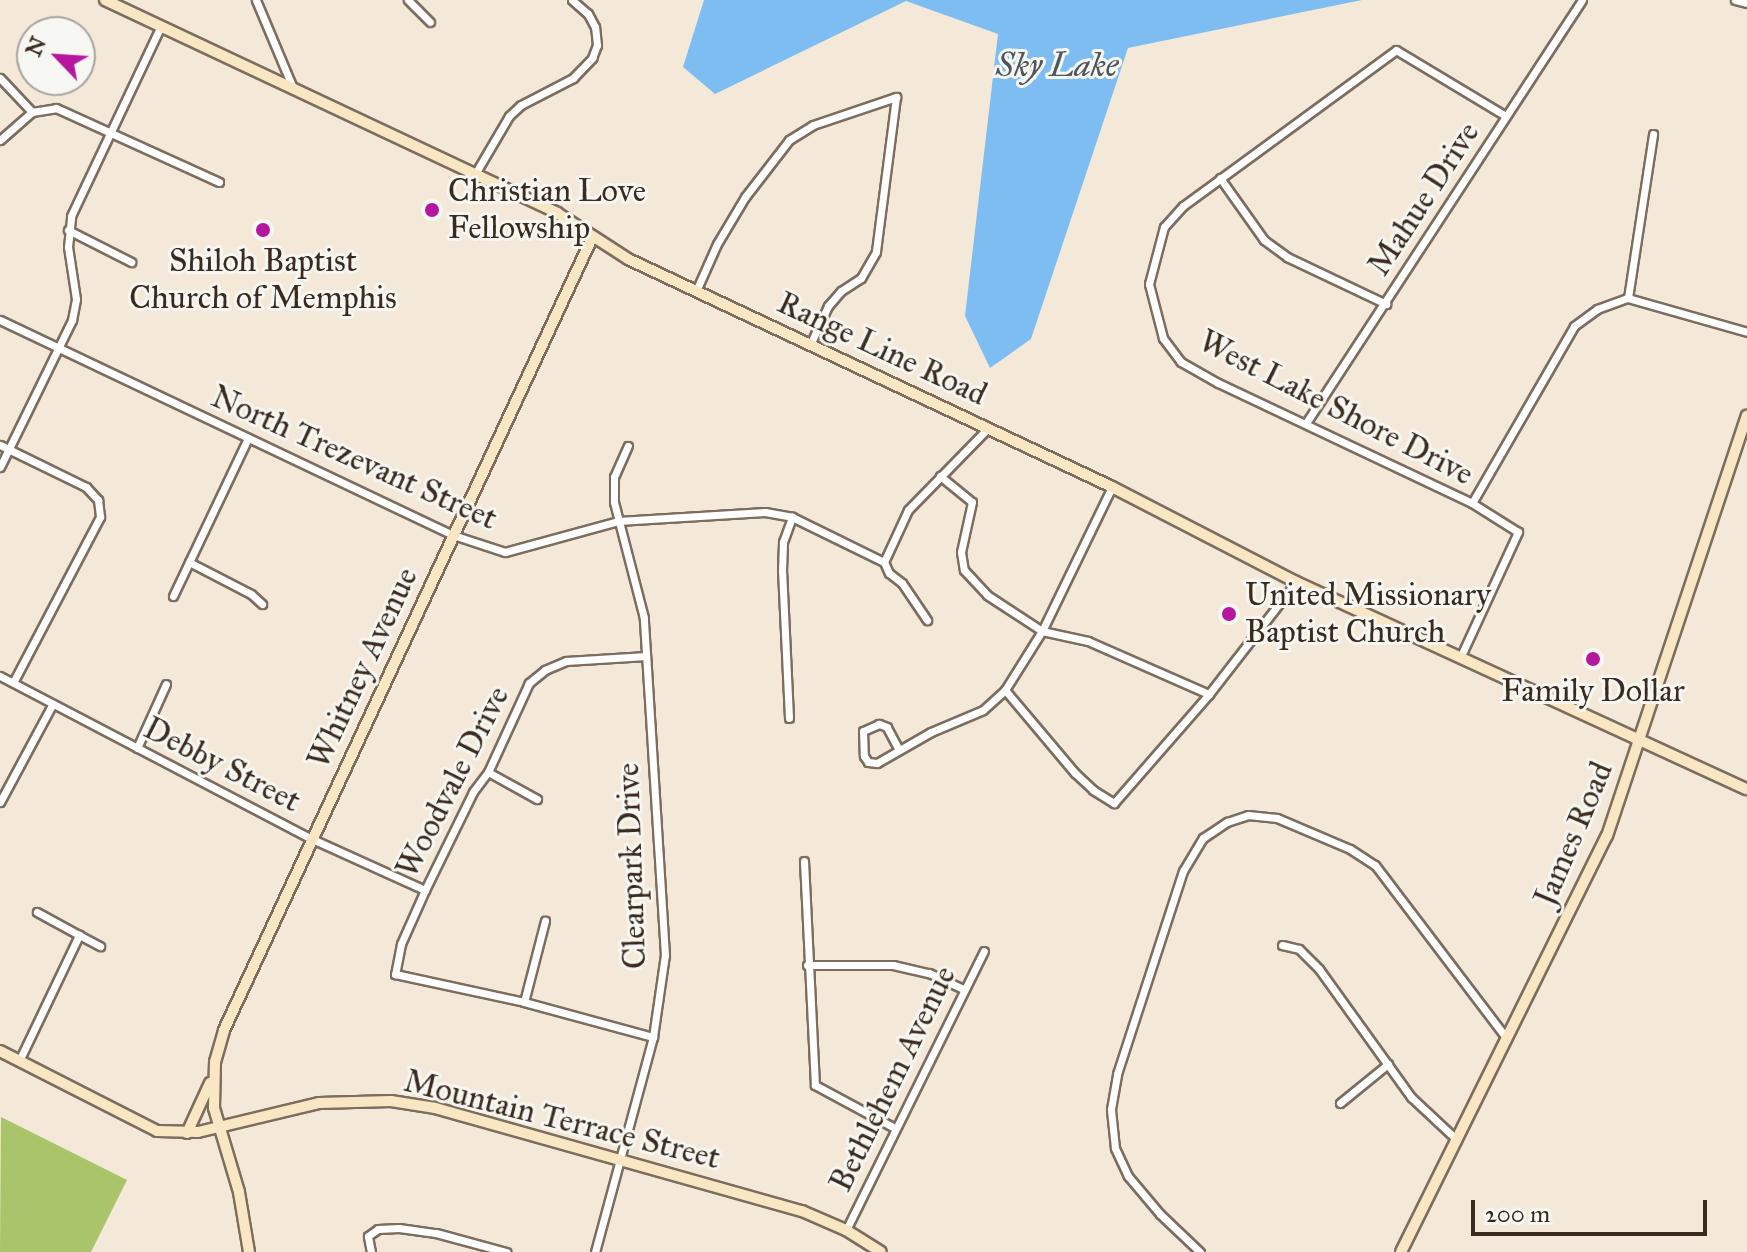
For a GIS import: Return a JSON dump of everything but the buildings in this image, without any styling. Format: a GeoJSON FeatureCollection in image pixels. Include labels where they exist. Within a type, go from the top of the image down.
{"type":"FeatureCollection","features":[{"type":"Feature","properties":{"kind":"main road","name":"Range Line Road"},"geometry":{"type":"LineString","coordinates":[[105,0],[557,213],[592,238],[696,291],[1112,487],[1296,582],[1747,789]]}},
{"type":"Feature","properties":{"kind":"main road","name":"Whitney Avenue"},"geometry":{"type":"LineString","coordinates":[[249,1252],[239,1192],[218,1129],[215,1070],[224,1030],[592,238]]}},
{"type":"Feature","properties":{"kind":"main road","name":"James Road"},"geometry":{"type":"LineString","coordinates":[[1401,1252],[1598,856],[1640,740],[1747,416]]}},
{"type":"Feature","properties":{"kind":"main road","name":"Mountain Terrace Street"},"geometry":{"type":"LineString","coordinates":[[0,1051],[139,1125],[157,1131],[187,1133],[218,1129],[319,1103],[391,1101],[435,1108],[802,1211],[846,1230],[881,1252]]}},
{"type":"Feature","properties":{"kind":"main road"},"geometry":{"type":"LineString","coordinates":[[187,1133],[202,1108],[215,1070]]}},
{"type":"Feature","properties":{"kind":"street"},"geometry":{"type":"LineString","coordinates":[[256,0],[293,88]]}},
{"type":"Feature","properties":{"kind":"street"},"geometry":{"type":"LineString","coordinates":[[408,0],[430,22]]}},
{"type":"Feature","properties":{"kind":"street"},"geometry":{"type":"LineString","coordinates":[[475,174],[509,116],[584,70],[597,45],[595,27],[588,14],[572,0]]}},
{"type":"Feature","properties":{"kind":"street","name":"Mahue Drive"},"geometry":{"type":"LineString","coordinates":[[1306,423],[1582,0]]}},
{"type":"Feature","properties":{"kind":"street"},"geometry":{"type":"LineString","coordinates":[[1735,0],[1747,3]]}},
{"type":"Feature","properties":{"kind":"street"},"geometry":{"type":"LineString","coordinates":[[0,467],[60,349],[76,299],[68,230],[161,26]]}},
{"type":"Feature","properties":{"kind":"street"},"geometry":{"type":"LineString","coordinates":[[1386,304],[1287,257],[1264,240],[1220,178],[1396,50],[1506,116]]}},
{"type":"Feature","properties":{"kind":"street"},"geometry":{"type":"LineString","coordinates":[[0,78],[32,112]]}},
{"type":"Feature","properties":{"kind":"street"},"geometry":{"type":"LineString","coordinates":[[696,291],[717,244],[745,197],[772,158],[789,140],[813,125],[896,97],[871,265],[828,306],[810,345]]}},
{"type":"Feature","properties":{"kind":"street"},"geometry":{"type":"LineString","coordinates":[[0,140],[32,112],[56,108],[219,182]]}},
{"type":"Feature","properties":{"kind":"street"},"geometry":{"type":"LineString","coordinates":[[1628,298],[1653,134]]}},
{"type":"Feature","properties":{"kind":"street","name":"West Lake Shore Drive"},"geometry":{"type":"LineString","coordinates":[[1220,178],[1183,206],[1164,227],[1149,284],[1153,309],[1163,338],[1181,362],[1218,383],[1472,503],[1518,532],[1460,658]]}},
{"type":"Feature","properties":{"kind":"street"},"geometry":{"type":"LineString","coordinates":[[68,230],[131,262]]}},
{"type":"Feature","properties":{"kind":"street"},"geometry":{"type":"LineString","coordinates":[[1472,503],[1574,326],[1597,309],[1628,298],[1747,332]]}},
{"type":"Feature","properties":{"kind":"street","name":"North Trezevant Street"},"geometry":{"type":"LineString","coordinates":[[0,320],[453,535],[505,552],[618,521],[765,512],[792,517],[884,562]]}},
{"type":"Feature","properties":{"kind":"street"},"geometry":{"type":"LineString","coordinates":[[927,620],[902,583],[889,573],[884,562],[908,510],[988,428]]}},
{"type":"Feature","properties":{"kind":"street"},"geometry":{"type":"LineString","coordinates":[[173,596],[248,438]]}},
{"type":"Feature","properties":{"kind":"street"},"geometry":{"type":"LineString","coordinates":[[0,445],[86,487],[98,500],[100,517],[13,683]]}},
{"type":"Feature","properties":{"kind":"street","name":"Clearpark Drive"},"geometry":{"type":"LineString","coordinates":[[595,1252],[653,1037],[665,955],[644,618],[618,521],[614,477],[628,446]]}},
{"type":"Feature","properties":{"kind":"street"},"geometry":{"type":"LineString","coordinates":[[940,476],[972,502],[961,552],[964,570],[987,595],[1042,631],[1088,641],[1209,694]]}},
{"type":"Feature","properties":{"kind":"street"},"geometry":{"type":"LineString","coordinates":[[899,750],[887,727],[879,724],[863,731],[861,738],[868,762],[877,763],[983,710],[1005,690],[1042,631],[1112,487]]}},
{"type":"Feature","properties":{"kind":"street"},"geometry":{"type":"LineString","coordinates":[[789,718],[782,571],[783,542],[792,517]]}},
{"type":"Feature","properties":{"kind":"street"},"geometry":{"type":"LineString","coordinates":[[189,562],[251,594],[262,604]]}},
{"type":"Feature","properties":{"kind":"street"},"geometry":{"type":"LineString","coordinates":[[1005,690],[1075,773],[1093,790],[1114,803],[1209,694],[1296,582]]}},
{"type":"Feature","properties":{"kind":"street","name":"Woodvale Drive"},"geometry":{"type":"LineString","coordinates":[[524,1002],[395,974],[401,944],[529,683],[545,670],[566,661],[646,656]]}},
{"type":"Feature","properties":{"kind":"street","name":"Debby Street"},"geometry":{"type":"LineString","coordinates":[[0,676],[312,839],[425,890]]}},
{"type":"Feature","properties":{"kind":"street"},"geometry":{"type":"LineString","coordinates":[[137,748],[166,684]]}},
{"type":"Feature","properties":{"kind":"street"},"geometry":{"type":"LineString","coordinates":[[0,802],[52,705]]}},
{"type":"Feature","properties":{"kind":"street"},"geometry":{"type":"LineString","coordinates":[[488,772],[537,799]]}},
{"type":"Feature","properties":{"kind":"street"},"geometry":{"type":"LineString","coordinates":[[1200,1252],[1160,1214],[1128,1176],[1115,1148],[1111,1109],[1117,1074],[1183,871],[1203,838],[1227,822],[1248,815],[1277,818],[1350,849],[1375,865],[1508,1040]]}},
{"type":"Feature","properties":{"kind":"street"},"geometry":{"type":"LineString","coordinates":[[804,861],[815,1085],[895,1128]]}},
{"type":"Feature","properties":{"kind":"street"},"geometry":{"type":"LineString","coordinates":[[37,912],[100,946]]}},
{"type":"Feature","properties":{"kind":"street"},"geometry":{"type":"LineString","coordinates":[[545,921],[524,1002],[653,1037]]}},
{"type":"Feature","properties":{"kind":"street"},"geometry":{"type":"LineString","coordinates":[[19,1061],[79,935]]}},
{"type":"Feature","properties":{"kind":"street"},"geometry":{"type":"LineString","coordinates":[[1282,945],[1299,949],[1319,969],[1411,1097],[1457,1140]]}},
{"type":"Feature","properties":{"kind":"street","name":"Bethlehem Avenue"},"geometry":{"type":"LineString","coordinates":[[846,1230],[984,951]]}},
{"type":"Feature","properties":{"kind":"street"},"geometry":{"type":"LineString","coordinates":[[807,965],[893,965],[929,973],[964,989]]}},
{"type":"Feature","properties":{"kind":"street"},"geometry":{"type":"LineString","coordinates":[[1340,1103],[1388,1064]]}},
{"type":"Feature","properties":{"kind":"street"},"geometry":{"type":"LineString","coordinates":[[371,1252],[368,1236],[378,1229],[399,1228],[436,1233],[506,1252]]}},
{"type":"Feature","properties":{"kind":"green space"},"geometry":{"type":"Polygon","coordinates":[[[1,1117],[127,1180],[91,1252],[0,1252],[1,1117]]]}},
{"type":"Feature","properties":{"kind":"water","name":"Sky Lake"},"geometry":{"type":"Polygon","coordinates":[[[704,0],[1362,0],[1128,48],[1031,339],[990,368],[965,316],[998,34],[906,1],[715,94],[683,67],[704,0]]]}},
{"type":"Feature","properties":{"kind":"place","name":"Christian Love Fellowship"},"geometry":{"type":"Point","coordinates":[432,210]}},
{"type":"Feature","properties":{"kind":"place","name":"Shiloh Baptist Church of Memphis"},"geometry":{"type":"Point","coordinates":[263,230]}},
{"type":"Feature","properties":{"kind":"place","name":"United Missionary Baptist Church"},"geometry":{"type":"Point","coordinates":[1229,614]}},
{"type":"Feature","properties":{"kind":"place","name":"Family Dollar"},"geometry":{"type":"Point","coordinates":[1593,659]}}]}
